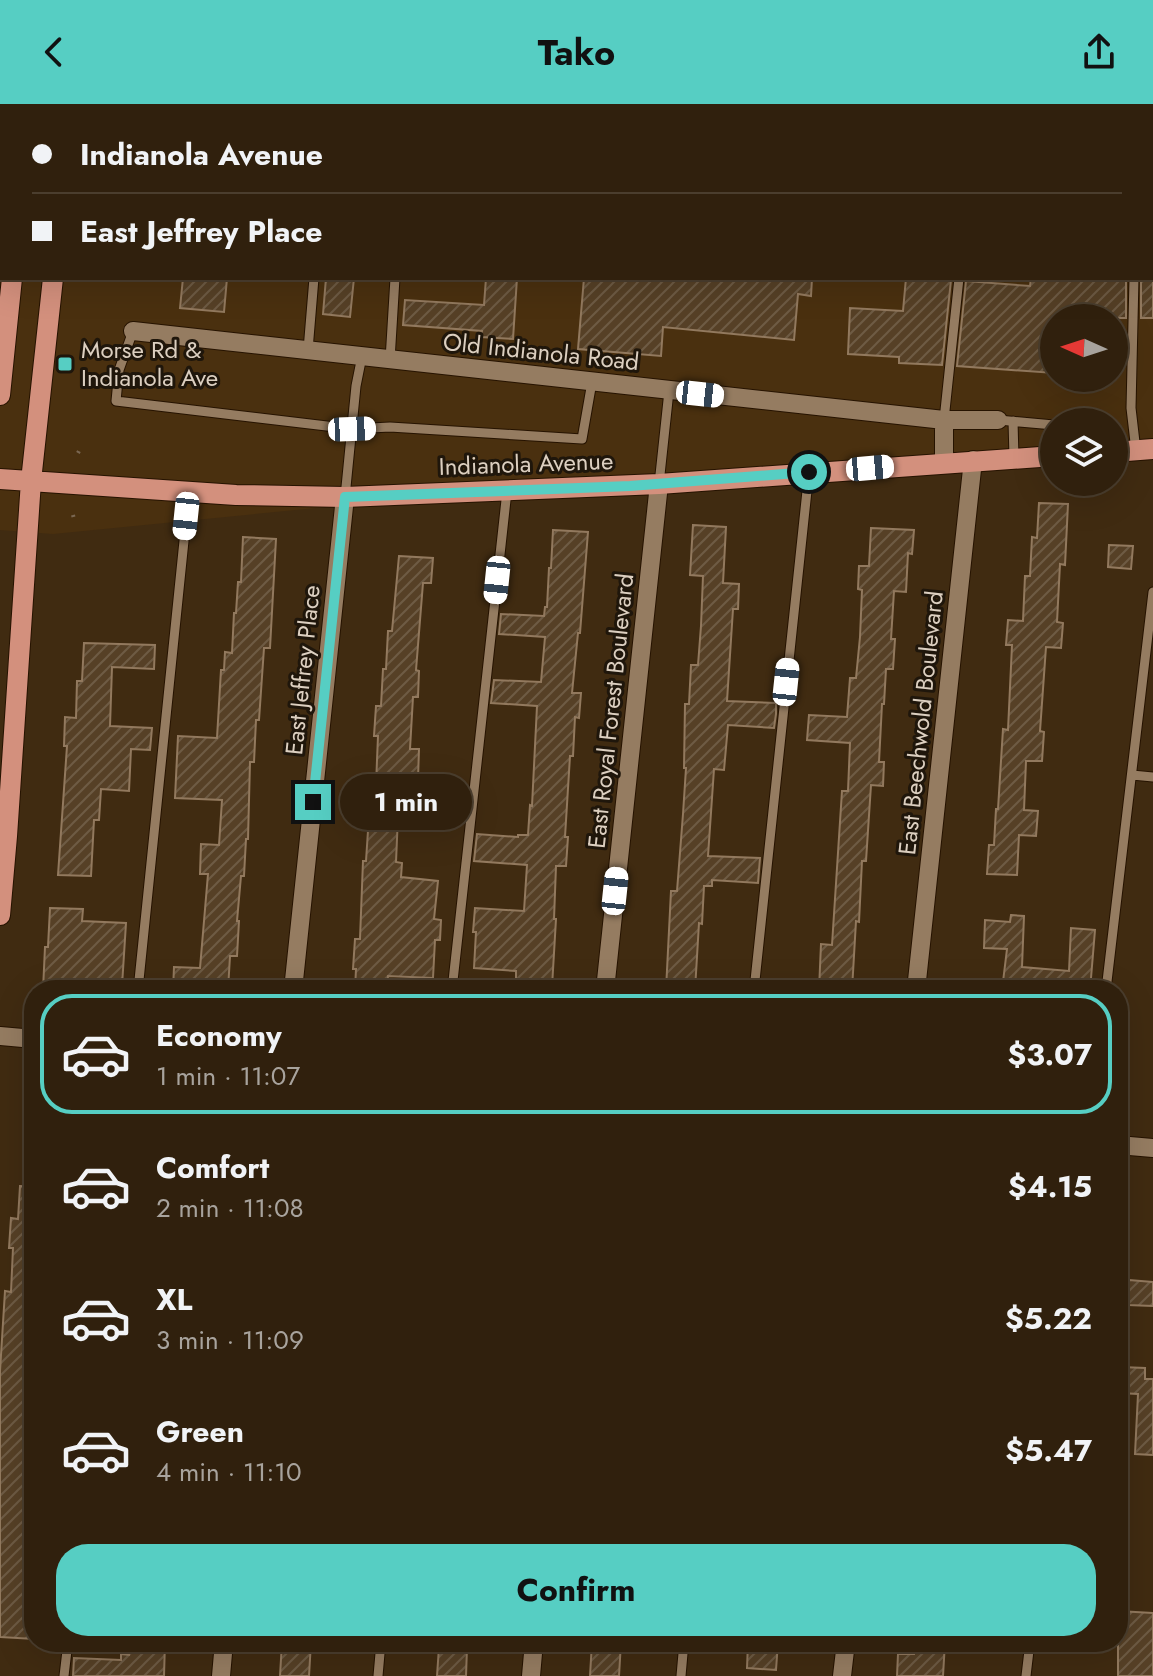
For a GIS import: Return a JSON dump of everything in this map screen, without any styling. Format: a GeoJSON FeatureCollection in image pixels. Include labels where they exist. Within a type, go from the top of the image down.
{"type":"FeatureCollection","features":[{"type":"Feature","properties":{"kind":"main road"},"geometry":{"type":"LineString","coordinates":[[0,395],[12,280]]}},
{"type":"Feature","properties":{"kind":"main road"},"geometry":{"type":"LineString","coordinates":[[0,915],[31,481],[53,280]]}},
{"type":"Feature","properties":{"kind":"main road","name":"Indianola Avenue"},"geometry":{"type":"LineString","coordinates":[[0,479],[189,492],[345,497],[659,484],[1040,457]]}},
{"type":"Feature","properties":{"kind":"street","name":"Old Indianola Road"},"geometry":{"type":"LineString","coordinates":[[133,331],[944,420],[1005,421]]}},
{"type":"Feature","properties":{"kind":"street"},"geometry":{"type":"LineString","coordinates":[[944,420],[944,462]]}},
{"type":"Feature","properties":{"kind":"street","name":"East Beechwold Boulevard"},"geometry":{"type":"LineString","coordinates":[[917,980],[973,460]]}},
{"type":"Feature","properties":{"kind":"street","name":"East Royal Forest Boulevard"},"geometry":{"type":"LineString","coordinates":[[606,980],[659,484]]}},
{"type":"Feature","properties":{"kind":"street","name":"East Jeffrey Place"},"geometry":{"type":"LineString","coordinates":[[294,980],[345,497]]}},
{"type":"Feature","properties":{"kind":"street"},"geometry":{"type":"LineString","coordinates":[[0,1036],[24,1038]]}},
{"type":"Feature","properties":{"kind":"street"},"geometry":{"type":"LineString","coordinates":[[1128,1146],[1153,1148]]}},
{"type":"Feature","properties":{"kind":"street"},"geometry":{"type":"LineString","coordinates":[[221,1676],[223,1652]]}},
{"type":"Feature","properties":{"kind":"street"},"geometry":{"type":"LineString","coordinates":[[531,1676],[533,1652]]}},
{"type":"Feature","properties":{"kind":"street"},"geometry":{"type":"LineString","coordinates":[[842,1676],[845,1652]]}},
{"type":"Feature","properties":{"kind":"lane"},"geometry":{"type":"LineString","coordinates":[[308,350],[314,280]]}},
{"type":"Feature","properties":{"kind":"lane"},"geometry":{"type":"LineString","coordinates":[[390,360],[395,280]]}},
{"type":"Feature","properties":{"kind":"lane"},"geometry":{"type":"LineString","coordinates":[[944,420],[959,280]]}},
{"type":"Feature","properties":{"kind":"lane"},"geometry":{"type":"LineString","coordinates":[[1134,280],[1131,408],[1144,450]]}},
{"type":"Feature","properties":{"kind":"lane"},"geometry":{"type":"LineString","coordinates":[[133,331],[119,370],[116,401],[352,429],[390,427],[582,439],[592,382]]}},
{"type":"Feature","properties":{"kind":"lane"},"geometry":{"type":"LineString","coordinates":[[345,497],[362,356]]}},
{"type":"Feature","properties":{"kind":"lane"},"geometry":{"type":"LineString","coordinates":[[659,484],[669,391]]}},
{"type":"Feature","properties":{"kind":"lane"},"geometry":{"type":"LineString","coordinates":[[1014,458],[1005,421],[1040,424]]}},
{"type":"Feature","properties":{"kind":"lane"},"geometry":{"type":"LineString","coordinates":[[755,980],[809,472]]}},
{"type":"Feature","properties":{"kind":"lane"},"geometry":{"type":"LineString","coordinates":[[453,980],[507,491]]}},
{"type":"Feature","properties":{"kind":"lane"},"geometry":{"type":"LineString","coordinates":[[139,980],[189,492]]}},
{"type":"Feature","properties":{"kind":"lane"},"geometry":{"type":"LineString","coordinates":[[1107,980],[1153,592]]}},
{"type":"Feature","properties":{"kind":"lane"},"geometry":{"type":"LineString","coordinates":[[1132,775],[1153,777]]}},
{"type":"Feature","properties":{"kind":"lane"},"geometry":{"type":"LineString","coordinates":[[64,1676],[67,1652]]}},
{"type":"Feature","properties":{"kind":"lane"},"geometry":{"type":"LineString","coordinates":[[378,1676],[380,1652]]}},
{"type":"Feature","properties":{"kind":"lane"},"geometry":{"type":"LineString","coordinates":[[681,1676],[683,1652]]}},
{"type":"Feature","properties":{"kind":"lane"},"geometry":{"type":"LineString","coordinates":[[1026,1676],[1029,1652]]}},
{"type":"Feature","properties":{"kind":"shaded area"},"geometry":{"type":"Polygon","coordinates":[[[0,280],[1153,280],[1153,456],[1128,458],[1128,408],[1040,408],[1040,463],[326,507],[53,534],[0,530],[0,280]]]}},
{"type":"Feature","properties":{"kind":"building"},"geometry":{"type":"Polygon","coordinates":[[[183,280],[227,280],[224,312],[180,308],[183,280]]]}},
{"type":"Feature","properties":{"kind":"building"},"geometry":{"type":"Polygon","coordinates":[[[326,280],[354,280],[350,317],[323,314],[326,280]]]}},
{"type":"Feature","properties":{"kind":"building"},"geometry":{"type":"Polygon","coordinates":[[[486,280],[517,280],[513,339],[481,337],[482,331],[403,325],[405,300],[484,305],[486,280]]]}},
{"type":"Feature","properties":{"kind":"building"},"geometry":{"type":"Polygon","coordinates":[[[584,280],[812,280],[811,296],[798,294],[794,340],[663,327],[661,356],[578,349],[584,280]]]}},
{"type":"Feature","properties":{"kind":"building"},"geometry":{"type":"Polygon","coordinates":[[[906,280],[951,280],[942,365],[899,363],[899,357],[848,354],[850,308],[903,311],[906,280]]]}},
{"type":"Feature","properties":{"kind":"building"},"geometry":{"type":"Polygon","coordinates":[[[1031,280],[1126,280],[1126,304],[1040,304],[1040,372],[957,366],[966,281],[1030,286],[1031,280]]]}},
{"type":"Feature","properties":{"kind":"building"},"geometry":{"type":"Polygon","coordinates":[[[1141,280],[1153,280],[1153,318],[1141,318],[1141,280]]]}},
{"type":"Feature","properties":{"kind":"building"},"geometry":{"type":"Polygon","coordinates":[[[1039,503],[1068,504],[1065,565],[1060,564],[1057,622],[1063,623],[1061,648],[1046,647],[1040,731],[1044,732],[1042,761],[1026,761],[1024,810],[1038,811],[1036,836],[1019,835],[1017,875],[987,874],[989,845],[994,845],[998,809],[1003,729],[1008,730],[1012,645],[1006,645],[1008,620],[1023,621],[1025,576],[1030,576],[1032,537],[1037,538],[1039,503]]]}},
{"type":"Feature","properties":{"kind":"building"},"geometry":{"type":"Polygon","coordinates":[[[693,525],[726,527],[723,583],[739,584],[738,609],[733,609],[727,701],[776,703],[776,714],[774,728],[728,725],[724,770],[714,769],[708,856],[760,858],[758,883],[712,880],[712,886],[704,886],[696,980],[667,980],[671,891],[677,891],[683,814],[685,704],[689,704],[691,665],[698,665],[701,626],[703,576],[690,575],[693,525]]]}},
{"type":"Feature","properties":{"kind":"building"},"geometry":{"type":"Polygon","coordinates":[[[871,528],[914,530],[912,554],[908,553],[906,592],[894,591],[893,669],[886,669],[882,704],[879,762],[884,762],[883,786],[871,785],[853,980],[819,980],[821,944],[832,945],[842,791],[848,791],[850,743],[807,740],[809,715],[847,717],[850,678],[856,678],[860,637],[862,590],[858,589],[859,566],[869,566],[871,528]]]}},
{"type":"Feature","properties":{"kind":"building"},"geometry":{"type":"Polygon","coordinates":[[[553,530],[588,532],[572,693],[581,693],[579,718],[575,717],[573,756],[570,756],[566,866],[556,866],[552,980],[516,980],[516,971],[474,968],[475,908],[524,911],[527,865],[474,861],[477,834],[528,835],[537,706],[491,703],[494,680],[541,682],[545,637],[499,634],[501,614],[544,616],[553,530]]]}},
{"type":"Feature","properties":{"kind":"building"},"geometry":{"type":"Polygon","coordinates":[[[243,537],[276,539],[270,648],[264,648],[254,762],[250,762],[248,839],[244,876],[241,876],[237,956],[230,956],[229,980],[173,980],[174,967],[200,968],[208,874],[200,874],[201,844],[219,845],[222,800],[175,798],[178,736],[217,738],[221,670],[224,670],[225,652],[232,653],[234,613],[238,582],[241,582],[243,537]]]}},
{"type":"Feature","properties":{"kind":"building"},"geometry":{"type":"Polygon","coordinates":[[[1109,545],[1133,546],[1131,569],[1108,567],[1109,545]]]}},
{"type":"Feature","properties":{"kind":"building"},"geometry":{"type":"Polygon","coordinates":[[[399,556],[433,558],[431,583],[423,583],[416,670],[419,671],[418,697],[413,697],[410,749],[419,749],[418,779],[405,778],[402,816],[398,816],[396,862],[402,863],[401,877],[438,881],[434,919],[441,920],[440,940],[435,940],[433,978],[388,976],[388,980],[355,980],[356,969],[353,969],[355,939],[360,939],[363,861],[366,861],[371,785],[376,785],[376,706],[381,706],[388,631],[392,631],[399,556]]]}},
{"type":"Feature","properties":{"kind":"building"},"geometry":{"type":"Polygon","coordinates":[[[84,643],[155,645],[154,669],[112,667],[110,726],[152,728],[150,750],[131,749],[129,791],[101,789],[99,820],[94,820],[91,876],[58,875],[67,746],[64,746],[65,717],[76,718],[77,681],[82,681],[84,643]]]}},
{"type":"Feature","properties":{"kind":"building"},"geometry":{"type":"Polygon","coordinates":[[[50,908],[83,909],[82,921],[126,923],[122,980],[43,980],[45,947],[48,947],[50,908]]]}},
{"type":"Feature","properties":{"kind":"building"},"geometry":{"type":"Polygon","coordinates":[[[1011,915],[1024,916],[1022,967],[1069,971],[1071,928],[1095,930],[1091,980],[1003,980],[1007,949],[984,948],[985,920],[1010,922],[1011,915]]]}},
{"type":"Feature","properties":{"kind":"building"},"geometry":{"type":"Polygon","coordinates":[[[20,1186],[24,1186],[24,1638],[0,1637],[0,1371],[5,1291],[11,1292],[11,1218],[18,1219],[20,1186]]]}},
{"type":"Feature","properties":{"kind":"building"},"geometry":{"type":"Polygon","coordinates":[[[1129,1280],[1153,1282],[1153,1306],[1128,1305],[1129,1280]]]}},
{"type":"Feature","properties":{"kind":"building"},"geometry":{"type":"Polygon","coordinates":[[[1128,1367],[1145,1368],[1145,1379],[1153,1379],[1153,1455],[1135,1454],[1138,1394],[1128,1393],[1128,1367]]]}},
{"type":"Feature","properties":{"kind":"building"},"geometry":{"type":"Polygon","coordinates":[[[1128,1612],[1153,1613],[1153,1676],[1118,1676],[1118,1652],[1128,1652],[1128,1612]]]}},
{"type":"Feature","properties":{"kind":"building"},"geometry":{"type":"Polygon","coordinates":[[[129,1652],[165,1652],[164,1676],[73,1676],[74,1658],[121,1660],[121,1654],[129,1655],[129,1652]]]}},
{"type":"Feature","properties":{"kind":"building"},"geometry":{"type":"Polygon","coordinates":[[[281,1652],[310,1652],[309,1676],[280,1676],[281,1652]]]}},
{"type":"Feature","properties":{"kind":"building"},"geometry":{"type":"Polygon","coordinates":[[[439,1652],[467,1652],[466,1676],[437,1676],[439,1652]]]}},
{"type":"Feature","properties":{"kind":"building"},"geometry":{"type":"Polygon","coordinates":[[[591,1652],[620,1652],[619,1676],[590,1676],[591,1652]]]}},
{"type":"Feature","properties":{"kind":"building"},"geometry":{"type":"Polygon","coordinates":[[[748,1652],[777,1652],[776,1670],[747,1668],[748,1652]]]}},
{"type":"Feature","properties":{"kind":"building"},"geometry":{"type":"Polygon","coordinates":[[[944,1652],[943,1676],[897,1676],[898,1654],[944,1652]]]}},
{"type":"Feature","properties":{"kind":"place","name":"Morse Rd & Indianola Ave"},"geometry":{"type":"Point","coordinates":[65,364]}},
{"type":"Feature","properties":{"kind":"route"},"geometry":{"type":"LineString","coordinates":[[313,802],[345,497],[630,486],[809,472]]}}]}
